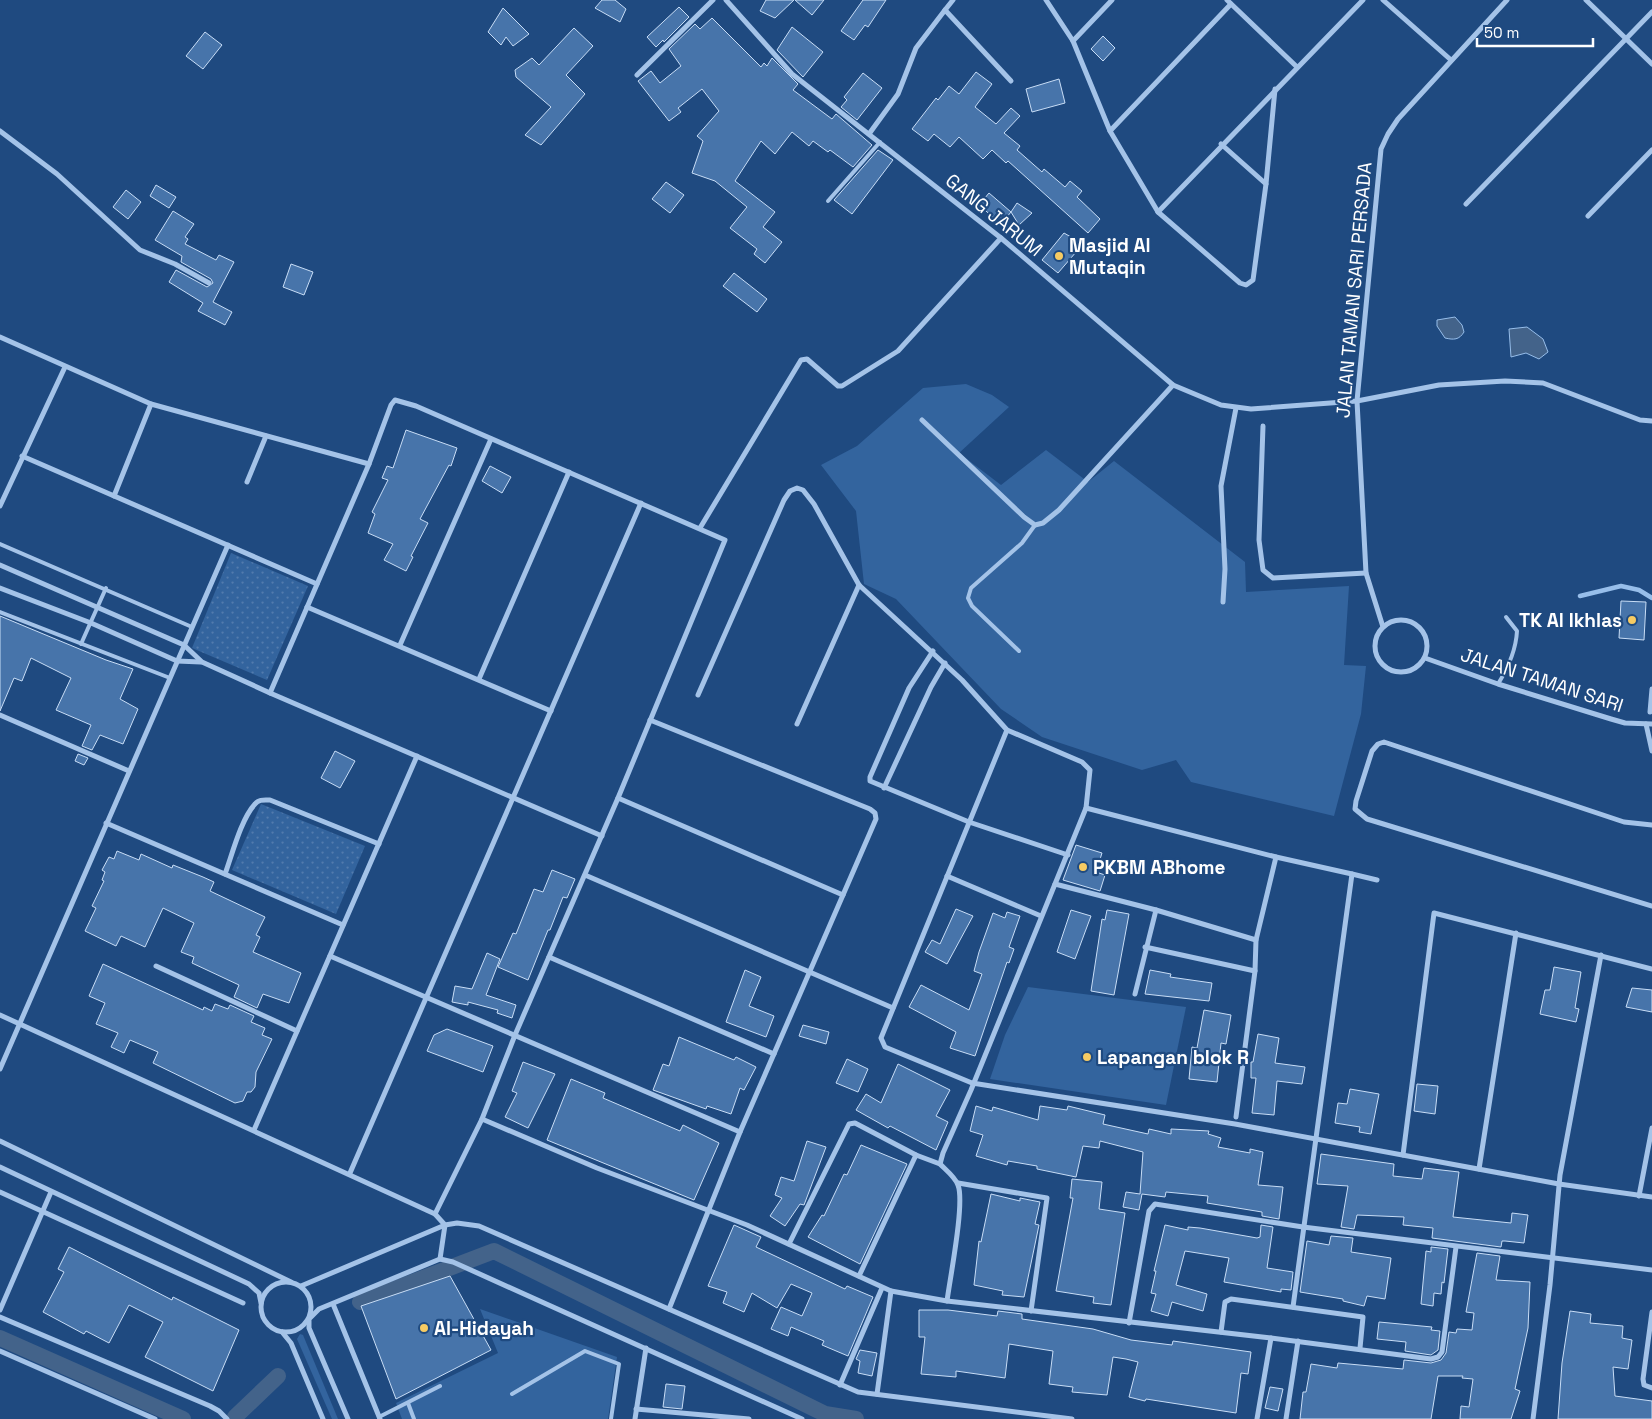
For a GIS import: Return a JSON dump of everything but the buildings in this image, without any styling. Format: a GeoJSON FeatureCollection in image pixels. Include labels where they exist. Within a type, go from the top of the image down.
{"type":"FeatureCollection","features":[{"type":"Feature","properties":{"kind":"street"},"geometry":{"type":"LineString","coordinates":[[637,76],[713,0]]}},
{"type":"Feature","properties":{"kind":"street","name":"GANG JARUM"},"geometry":{"type":"LineString","coordinates":[[726,0],[792,74],[1001,238],[1173,385],[1202,399],[1236,408],[1356,401],[1439,385],[1505,381],[1543,383],[1640,420],[1652,421]]}},
{"type":"Feature","properties":{"kind":"street"},"geometry":{"type":"LineString","coordinates":[[869,134],[898,94],[916,48],[953,0]]}},
{"type":"Feature","properties":{"kind":"street"},"geometry":{"type":"LineString","coordinates":[[1046,0],[1073,41],[1110,131],[1158,212],[1240,283],[1246,285],[1253,280],[1266,184],[1274,89]]}},
{"type":"Feature","properties":{"kind":"street"},"geometry":{"type":"LineString","coordinates":[[1073,41],[1112,0]]}},
{"type":"Feature","properties":{"kind":"street"},"geometry":{"type":"LineString","coordinates":[[1383,0],[1450,60]]}},
{"type":"Feature","properties":{"kind":"street","name":"JALAN TAMAN SARI PERSADA"},"geometry":{"type":"LineString","coordinates":[[1383,626],[1366,573],[1356,401],[1382,149],[1388,134],[1398,119],[1450,60],[1507,0]]}},
{"type":"Feature","properties":{"kind":"street"},"geometry":{"type":"LineString","coordinates":[[1586,0],[1652,64]]}},
{"type":"Feature","properties":{"kind":"street"},"geometry":{"type":"LineString","coordinates":[[1158,212],[1221,144],[1360,1]]}},
{"type":"Feature","properties":{"kind":"street"},"geometry":{"type":"LineString","coordinates":[[1110,131],[1229,2],[1297,67]]}},
{"type":"Feature","properties":{"kind":"street"},"geometry":{"type":"LineString","coordinates":[[945,10],[1012,81]]}},
{"type":"Feature","properties":{"kind":"street"},"geometry":{"type":"LineString","coordinates":[[1466,204],[1652,12]]}},
{"type":"Feature","properties":{"kind":"street"},"geometry":{"type":"LineString","coordinates":[[0,131],[57,174],[140,250],[176,264],[209,283]]}},
{"type":"Feature","properties":{"kind":"street"},"geometry":{"type":"LineString","coordinates":[[1221,144],[1266,184]]}},
{"type":"Feature","properties":{"kind":"street"},"geometry":{"type":"LineString","coordinates":[[1588,216],[1652,150]]}},
{"type":"Feature","properties":{"kind":"street"},"geometry":{"type":"LineString","coordinates":[[700,528],[801,360],[807,359],[838,386],[842,386],[898,350],[1001,238]]}},
{"type":"Feature","properties":{"kind":"street"},"geometry":{"type":"LineString","coordinates":[[0,337],[151,404],[369,464]]}},
{"type":"Feature","properties":{"kind":"street"},"geometry":{"type":"LineString","coordinates":[[0,506],[65,367]]}},
{"type":"Feature","properties":{"kind":"street"},"geometry":{"type":"LineString","coordinates":[[922,420],[1024,517],[1035,525],[1043,522],[1058,510],[1173,385]]}},
{"type":"Feature","properties":{"kind":"street"},"geometry":{"type":"LineString","coordinates":[[270,693],[369,464],[391,405],[398,399],[725,540],[602,836],[515,1035],[482,1119],[436,1214]]}},
{"type":"Feature","properties":{"kind":"street"},"geometry":{"type":"LineString","coordinates":[[114,496],[151,404]]}},
{"type":"Feature","properties":{"kind":"street"},"geometry":{"type":"LineString","coordinates":[[1224,602],[1225,569],[1221,486],[1236,408]]}},
{"type":"Feature","properties":{"kind":"street"},"geometry":{"type":"LineString","coordinates":[[1263,426],[1259,540],[1263,570],[1273,578],[1366,573]]}},
{"type":"Feature","properties":{"kind":"street"},"geometry":{"type":"LineString","coordinates":[[247,482],[266,436]]}},
{"type":"Feature","properties":{"kind":"street"},"geometry":{"type":"LineString","coordinates":[[400,645],[491,439]]}},
{"type":"Feature","properties":{"kind":"street"},"geometry":{"type":"LineString","coordinates":[[22,456],[317,584]]}},
{"type":"Feature","properties":{"kind":"street"},"geometry":{"type":"LineString","coordinates":[[479,679],[569,472]]}},
{"type":"Feature","properties":{"kind":"street"},"geometry":{"type":"LineString","coordinates":[[698,695],[784,500],[793,489],[803,490],[809,496],[859,585],[933,651],[1007,730],[1087,765],[1090,776],[1086,808],[940,1164]]}},
{"type":"Feature","properties":{"kind":"street"},"geometry":{"type":"LineString","coordinates":[[350,1173],[641,503]]}},
{"type":"Feature","properties":{"kind":"street"},"geometry":{"type":"LineString","coordinates":[[0,1069],[228,545]]}},
{"type":"Feature","properties":{"kind":"street"},"geometry":{"type":"LineString","coordinates":[[0,565],[184,645],[202,662],[270,693],[602,836]]}},
{"type":"Feature","properties":{"kind":"street"},"geometry":{"type":"LineString","coordinates":[[797,724],[859,585]]}},
{"type":"Feature","properties":{"kind":"street"},"geometry":{"type":"LineString","coordinates":[[0,588],[91,623],[177,661],[202,662]]}},
{"type":"Feature","properties":{"kind":"street"},"geometry":{"type":"LineString","coordinates":[[307,606],[479,679],[551,712]]}},
{"type":"Feature","properties":{"kind":"street"},"geometry":{"type":"LineString","coordinates":[[1399,619],[1417,624],[1427,639],[1428,649],[1425,658],[1419,666],[1405,672],[1390,670],[1382,664],[1376,655],[1374,645],[1377,635],[1383,626],[1399,619]]}},
{"type":"Feature","properties":{"kind":"street"},"geometry":{"type":"LineString","coordinates":[[933,651],[909,688],[870,777],[872,783],[970,822],[1068,855]]}},
{"type":"Feature","properties":{"kind":"street","name":"JALAN TAMAN SARI"},"geometry":{"type":"LineString","coordinates":[[1425,658],[1498,684],[1625,723],[1649,724]]}},
{"type":"Feature","properties":{"kind":"street"},"geometry":{"type":"LineString","coordinates":[[884,788],[931,687],[945,663]]}},
{"type":"Feature","properties":{"kind":"street"},"geometry":{"type":"LineString","coordinates":[[1650,712],[1652,689]]}},
{"type":"Feature","properties":{"kind":"street"},"geometry":{"type":"LineString","coordinates":[[0,715],[129,771]]}},
{"type":"Feature","properties":{"kind":"street"},"geometry":{"type":"LineString","coordinates":[[650,720],[870,809],[875,813],[876,819],[707,1210],[669,1309]]}},
{"type":"Feature","properties":{"kind":"street"},"geometry":{"type":"LineString","coordinates":[[1649,724],[1652,751]]}},
{"type":"Feature","properties":{"kind":"street"},"geometry":{"type":"LineString","coordinates":[[1007,730],[881,1038],[885,1047],[972,1083],[1316,1139],[1559,1184],[1652,1197]]}},
{"type":"Feature","properties":{"kind":"street"},"geometry":{"type":"LineString","coordinates":[[1652,825],[1624,822],[1384,742],[1378,744],[1372,750],[1355,809],[1367,819],[1652,906]]}},
{"type":"Feature","properties":{"kind":"street"},"geometry":{"type":"LineString","coordinates":[[254,1130],[417,756]]}},
{"type":"Feature","properties":{"kind":"street"},"geometry":{"type":"LineString","coordinates":[[618,798],[843,895]]}},
{"type":"Feature","properties":{"kind":"street"},"geometry":{"type":"LineString","coordinates":[[225,874],[248,815],[260,800],[270,800],[379,844]]}},
{"type":"Feature","properties":{"kind":"street"},"geometry":{"type":"LineString","coordinates":[[1086,808],[1276,857],[1377,880]]}},
{"type":"Feature","properties":{"kind":"street"},"geometry":{"type":"LineString","coordinates":[[106,823],[343,925]]}},
{"type":"Feature","properties":{"kind":"street"},"geometry":{"type":"LineString","coordinates":[[1236,1117],[1256,971],[1256,940],[1276,857]]}},
{"type":"Feature","properties":{"kind":"street"},"geometry":{"type":"LineString","coordinates":[[585,874],[893,1008]]}},
{"type":"Feature","properties":{"kind":"street"},"geometry":{"type":"LineString","coordinates":[[1293,1307],[1352,874]]}},
{"type":"Feature","properties":{"kind":"street"},"geometry":{"type":"LineString","coordinates":[[947,876],[1041,916]]}},
{"type":"Feature","properties":{"kind":"street"},"geometry":{"type":"LineString","coordinates":[[1055,884],[1156,910],[1256,940]]}},
{"type":"Feature","properties":{"kind":"street"},"geometry":{"type":"LineString","coordinates":[[1134,994],[1156,910]]}},
{"type":"Feature","properties":{"kind":"street"},"geometry":{"type":"LineString","coordinates":[[1403,1155],[1434,912],[1652,969]]}},
{"type":"Feature","properties":{"kind":"street"},"geometry":{"type":"LineString","coordinates":[[1480,1169],[1516,933]]}},
{"type":"Feature","properties":{"kind":"street"},"geometry":{"type":"LineString","coordinates":[[1145,947],[1256,971]]}},
{"type":"Feature","properties":{"kind":"street"},"geometry":{"type":"LineString","coordinates":[[1533,1419],[1559,1184],[1601,955]]}},
{"type":"Feature","properties":{"kind":"street"},"geometry":{"type":"LineString","coordinates":[[330,956],[740,1132]]}},
{"type":"Feature","properties":{"kind":"street"},"geometry":{"type":"LineString","coordinates":[[549,957],[774,1054]]}},
{"type":"Feature","properties":{"kind":"street"},"geometry":{"type":"LineString","coordinates":[[156,966],[297,1031]]}},
{"type":"Feature","properties":{"kind":"street"},"geometry":{"type":"LineString","coordinates":[[0,1015],[350,1173],[436,1214],[445,1225],[440,1259]]}},
{"type":"Feature","properties":{"kind":"street"},"geometry":{"type":"LineString","coordinates":[[482,1119],[597,1168],[747,1225],[882,1288],[947,1301],[1438,1358],[1442,1352],[1456,1247]]}},
{"type":"Feature","properties":{"kind":"street"},"geometry":{"type":"LineString","coordinates":[[789,1244],[849,1124],[855,1123],[916,1155],[940,1164],[958,1183],[960,1192],[958,1220],[947,1301]]}},
{"type":"Feature","properties":{"kind":"street"},"geometry":{"type":"LineString","coordinates":[[1639,1196],[1652,1128]]}},
{"type":"Feature","properties":{"kind":"street"},"geometry":{"type":"LineString","coordinates":[[0,1141],[301,1286],[308,1294],[311,1302],[309,1328],[348,1419]]}},
{"type":"Feature","properties":{"kind":"street"},"geometry":{"type":"LineString","coordinates":[[859,1276],[916,1155]]}},
{"type":"Feature","properties":{"kind":"street"},"geometry":{"type":"LineString","coordinates":[[0,1168],[249,1284],[259,1293],[262,1316],[266,1323],[282,1332],[291,1343],[323,1419]]}},
{"type":"Feature","properties":{"kind":"street"},"geometry":{"type":"LineString","coordinates":[[958,1183],[1047,1198],[1031,1310]]}},
{"type":"Feature","properties":{"kind":"street"},"geometry":{"type":"LineString","coordinates":[[0,1192],[243,1303]]}},
{"type":"Feature","properties":{"kind":"street"},"geometry":{"type":"LineString","coordinates":[[0,1310],[51,1192]]}},
{"type":"Feature","properties":{"kind":"street"},"geometry":{"type":"LineString","coordinates":[[1129,1323],[1149,1211],[1155,1204],[1303,1227],[1652,1270]]}},
{"type":"Feature","properties":{"kind":"street"},"geometry":{"type":"LineString","coordinates":[[301,1286],[445,1225],[457,1223],[479,1226],[858,1392],[1072,1419]]}},
{"type":"Feature","properties":{"kind":"street"},"geometry":{"type":"LineString","coordinates":[[282,1332],[296,1330],[319,1310],[440,1259],[453,1262],[802,1419]]}},
{"type":"Feature","properties":{"kind":"street"},"geometry":{"type":"LineString","coordinates":[[261,1303],[265,1291],[272,1286],[279,1282],[292,1282]]}},
{"type":"Feature","properties":{"kind":"street"},"geometry":{"type":"LineString","coordinates":[[840,1385],[882,1288]]}},
{"type":"Feature","properties":{"kind":"street"},"geometry":{"type":"LineString","coordinates":[[878,1394],[891,1291]]}},
{"type":"Feature","properties":{"kind":"street"},"geometry":{"type":"LineString","coordinates":[[1221,1332],[1225,1302],[1228,1299],[1363,1317],[1360,1348]]}},
{"type":"Feature","properties":{"kind":"street"},"geometry":{"type":"LineString","coordinates":[[333,1304],[379,1418]]}},
{"type":"Feature","properties":{"kind":"street"},"geometry":{"type":"LineString","coordinates":[[1652,1312],[1643,1379],[1644,1385],[1652,1388]]}},
{"type":"Feature","properties":{"kind":"street"},"geometry":{"type":"LineString","coordinates":[[0,1317],[210,1406],[219,1411],[226,1419]]}},
{"type":"Feature","properties":{"kind":"street"},"geometry":{"type":"LineString","coordinates":[[1258,1419],[1271,1338]]}},
{"type":"Feature","properties":{"kind":"street"},"geometry":{"type":"LineString","coordinates":[[1286,1419],[1298,1341]]}},
{"type":"Feature","properties":{"kind":"street"},"geometry":{"type":"LineString","coordinates":[[635,1419],[646,1348]]}},
{"type":"Feature","properties":{"kind":"street"},"geometry":{"type":"LineString","coordinates":[[0,1351],[155,1419]]}},
{"type":"Feature","properties":{"kind":"street"},"geometry":{"type":"LineString","coordinates":[[636,1409],[749,1419]]}},
{"type":"Feature","properties":{"kind":"lane"},"geometry":{"type":"LineString","coordinates":[[828,201],[880,142]]}},
{"type":"Feature","properties":{"kind":"lane"},"geometry":{"type":"LineString","coordinates":[[1019,651],[972,606],[968,598],[971,588],[1022,543],[1035,525]]}},
{"type":"Feature","properties":{"kind":"lane"},"geometry":{"type":"LineString","coordinates":[[0,544],[106,588],[192,627]]}},
{"type":"Feature","properties":{"kind":"lane"},"geometry":{"type":"LineString","coordinates":[[81,644],[106,588]]}},
{"type":"Feature","properties":{"kind":"lane"},"geometry":{"type":"LineString","coordinates":[[0,612],[170,678]]}},
{"type":"Feature","properties":{"kind":"lane"},"geometry":{"type":"LineString","coordinates":[[1498,684],[1506,672],[1517,638],[1517,631],[1506,617]]}},
{"type":"Feature","properties":{"kind":"lane"},"geometry":{"type":"LineString","coordinates":[[512,1394],[585,1351],[619,1364],[611,1419]]}},
{"type":"Feature","properties":{"kind":"lane"},"geometry":{"type":"LineString","coordinates":[[379,1418],[440,1386]]}},
{"type":"Feature","properties":{"kind":"lane"},"geometry":{"type":"LineString","coordinates":[[408,1403],[414,1419]]}},
{"type":"Feature","properties":{"kind":"shaded area"},"geometry":{"type":"Polygon","coordinates":[[[1455,317],[1462,325],[1464,332],[1456,339],[1445,338],[1437,326],[1437,320],[1455,317]]]}},
{"type":"Feature","properties":{"kind":"shaded area"},"geometry":{"type":"Polygon","coordinates":[[[1527,327],[1543,339],[1548,352],[1539,359],[1526,353],[1511,357],[1509,329],[1527,327]]]}},
{"type":"Feature","properties":{"kind":"shaded area"},"geometry":{"type":"Polygon","coordinates":[[[966,384],[992,395],[1009,407],[959,453],[1001,485],[1046,450],[1088,482],[1114,461],[1245,562],[1246,592],[1349,586],[1344,665],[1366,666],[1361,714],[1334,816],[1191,782],[1176,760],[1142,770],[1042,737],[1001,709],[896,599],[864,584],[856,511],[821,465],[857,446],[923,388],[966,384]]]}},
{"type":"Feature","properties":{"kind":"shaded area"},"geometry":{"type":"Polygon","coordinates":[[[231,553],[308,586],[267,680],[192,648],[231,553]]]}},
{"type":"Feature","properties":{"kind":"shaded area"},"geometry":{"type":"Polygon","coordinates":[[[261,804],[365,846],[336,914],[232,870],[261,804]]]}},
{"type":"Feature","properties":{"kind":"shaded area","name":"Lapangan blok R"},"geometry":{"type":"Polygon","coordinates":[[[1028,987],[1186,1007],[1166,1105],[990,1079],[1005,1035],[1028,987]]]}},
{"type":"Feature","properties":{"kind":"shaded area"},"geometry":{"type":"Polygon","coordinates":[[[480,1309],[617,1357],[608,1419],[402,1419],[396,1403],[498,1353],[480,1309]]]}},
{"type":"Feature","properties":{"kind":"shaded area"},"geometry":{"type":"Polygon","coordinates":[[[300,1334],[303,1335],[338,1419],[332,1419],[297,1339],[300,1334]]]}},
{"type":"Feature","properties":{"kind":"waterway"},"geometry":{"type":"LineString","coordinates":[[1580,596],[1621,586],[1639,590],[1652,598]]}},
{"type":"Feature","properties":{"kind":"waterway"},"geometry":{"type":"LineString","coordinates":[[360,1302],[494,1251],[825,1414],[856,1419]]}},
{"type":"Feature","properties":{"kind":"waterway"},"geometry":{"type":"LineString","coordinates":[[0,1338],[183,1419]]}},
{"type":"Feature","properties":{"kind":"waterway"},"geometry":{"type":"LineString","coordinates":[[235,1417],[278,1376]]}},
{"type":"Feature","properties":{"kind":"place","name":"Masjid Al Mutaqin"},"geometry":{"type":"Point","coordinates":[1059,256]}},
{"type":"Feature","properties":{"kind":"place","name":"TK Al Ikhlas"},"geometry":{"type":"Point","coordinates":[1632,620]}},
{"type":"Feature","properties":{"kind":"place","name":"PKBM ABhome"},"geometry":{"type":"Point","coordinates":[1083,867]}},
{"type":"Feature","properties":{"kind":"place","name":"Lapangan blok R"},"geometry":{"type":"Point","coordinates":[1087,1057]}},
{"type":"Feature","properties":{"kind":"place","name":"Al-Hidayah"},"geometry":{"type":"Point","coordinates":[424,1328]}}]}
